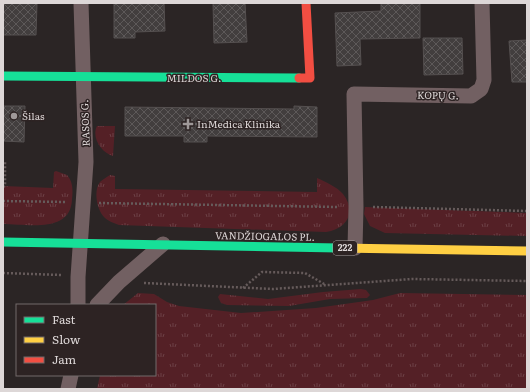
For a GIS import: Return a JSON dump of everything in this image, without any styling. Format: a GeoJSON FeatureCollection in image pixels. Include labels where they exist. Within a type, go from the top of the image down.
{"type":"FeatureCollection","features":[{"type":"Feature","properties":{"kind":"main road","name":"MILDOS G."},"geometry":{"type":"LineString","coordinates":[[3,76],[83,78],[310,78],[306,3]]}},
{"type":"Feature","properties":{"kind":"main road","name":"VANDŽIOGALOS PL."},"geometry":{"type":"LineString","coordinates":[[3,242],[527,251]]}},
{"type":"Feature","properties":{"kind":"street","name":"RASOS G."},"geometry":{"type":"LineString","coordinates":[[78,304],[78,277],[82,244],[86,162],[81,3]]}},
{"type":"Feature","properties":{"kind":"street","name":"KOPŲ G."},"geometry":{"type":"LineString","coordinates":[[356,207],[354,94],[471,96],[481,89],[484,80],[482,3]]}},
{"type":"Feature","properties":{"kind":"street"},"geometry":{"type":"LineString","coordinates":[[354,248],[356,207]]}},
{"type":"Feature","properties":{"kind":"street"},"geometry":{"type":"LineString","coordinates":[[98,304],[119,282],[163,244]]}},
{"type":"Feature","properties":{"kind":"street"},"geometry":{"type":"LineString","coordinates":[[68,389],[71,376]]}},
{"type":"Feature","properties":{"kind":"path"},"geometry":{"type":"LineString","coordinates":[[3,187],[5,186],[5,162]]}},
{"type":"Feature","properties":{"kind":"path"},"geometry":{"type":"LineString","coordinates":[[3,201],[527,211]]}},
{"type":"Feature","properties":{"kind":"path"},"geometry":{"type":"LineString","coordinates":[[243,288],[262,272],[305,273],[326,285]]}},
{"type":"Feature","properties":{"kind":"path"},"geometry":{"type":"LineString","coordinates":[[3,273],[78,277]]}},
{"type":"Feature","properties":{"kind":"path"},"geometry":{"type":"LineString","coordinates":[[119,282],[273,289],[412,279],[527,281]]}},
{"type":"Feature","properties":{"kind":"green space"},"geometry":{"type":"Polygon","coordinates":[[[97,126],[115,126],[113,156],[105,152],[99,144],[95,135],[97,126]]]}},
{"type":"Feature","properties":{"kind":"green space"},"geometry":{"type":"Polygon","coordinates":[[[56,171],[67,175],[72,186],[70,210],[64,218],[46,225],[3,224],[3,186],[53,188],[54,172],[56,171]]]}},
{"type":"Feature","properties":{"kind":"green space"},"geometry":{"type":"Polygon","coordinates":[[[110,175],[115,176],[115,189],[317,192],[317,178],[341,191],[349,207],[348,219],[339,227],[326,232],[119,225],[109,221],[102,215],[96,196],[100,182],[110,175]]]}},
{"type":"Feature","properties":{"kind":"green space"},"geometry":{"type":"Polygon","coordinates":[[[365,207],[527,213],[527,236],[385,233],[370,226],[364,214],[365,207]]]}},
{"type":"Feature","properties":{"kind":"green space"},"geometry":{"type":"Polygon","coordinates":[[[361,289],[366,290],[370,295],[367,298],[330,299],[289,306],[227,305],[221,303],[218,297],[220,294],[268,299],[361,289]]]}},
{"type":"Feature","properties":{"kind":"green space"},"geometry":{"type":"Polygon","coordinates":[[[138,293],[154,294],[167,302],[179,306],[241,313],[316,308],[373,300],[400,293],[527,295],[527,389],[97,389],[100,376],[156,376],[156,304],[124,304],[138,293]]]}},
{"type":"Feature","properties":{"kind":"building"},"geometry":{"type":"Polygon","coordinates":[[[3,3],[37,3],[36,35],[3,35],[3,3]]]}},
{"type":"Feature","properties":{"kind":"building"},"geometry":{"type":"Polygon","coordinates":[[[114,3],[164,3],[165,31],[135,32],[135,38],[114,38],[114,3]]]}},
{"type":"Feature","properties":{"kind":"building"},"geometry":{"type":"Polygon","coordinates":[[[213,3],[245,3],[247,42],[214,43],[213,3]]]}},
{"type":"Feature","properties":{"kind":"building"},"geometry":{"type":"Polygon","coordinates":[[[381,3],[420,3],[420,38],[360,39],[361,65],[337,66],[335,13],[381,11],[381,3]]]}},
{"type":"Feature","properties":{"kind":"building"},"geometry":{"type":"Polygon","coordinates":[[[423,38],[462,38],[463,74],[424,75],[423,38]]]}},
{"type":"Feature","properties":{"kind":"building"},"geometry":{"type":"Polygon","coordinates":[[[527,40],[527,82],[512,82],[509,41],[527,40]]]}},
{"type":"Feature","properties":{"kind":"building","name":"Šilas"},"geometry":{"type":"Polygon","coordinates":[[[3,106],[25,106],[24,142],[3,141],[3,106]]]}},
{"type":"Feature","properties":{"kind":"building"},"geometry":{"type":"Polygon","coordinates":[[[294,106],[317,107],[317,137],[207,136],[207,142],[184,142],[184,136],[125,136],[125,107],[294,109],[294,106]]]}},
{"type":"Feature","properties":{"kind":"traffic: fast"},"geometry":{"type":"LineString","coordinates":[[3,76],[299,78]]}},
{"type":"Feature","properties":{"kind":"traffic: fast"},"geometry":{"type":"LineString","coordinates":[[3,242],[339,248]]}},
{"type":"Feature","properties":{"kind":"traffic: slow"},"geometry":{"type":"LineString","coordinates":[[339,248],[527,251]]}},
{"type":"Feature","properties":{"kind":"traffic: jam"},"geometry":{"type":"LineString","coordinates":[[299,78],[310,78],[306,3]]}},
{"type":"Feature","properties":{"kind":"place","name":"Šilas"},"geometry":{"type":"Point","coordinates":[14,116]}},
{"type":"Feature","properties":{"kind":"place","name":"InMedica Klinika"},"geometry":{"type":"Point","coordinates":[188,124]}}]}
